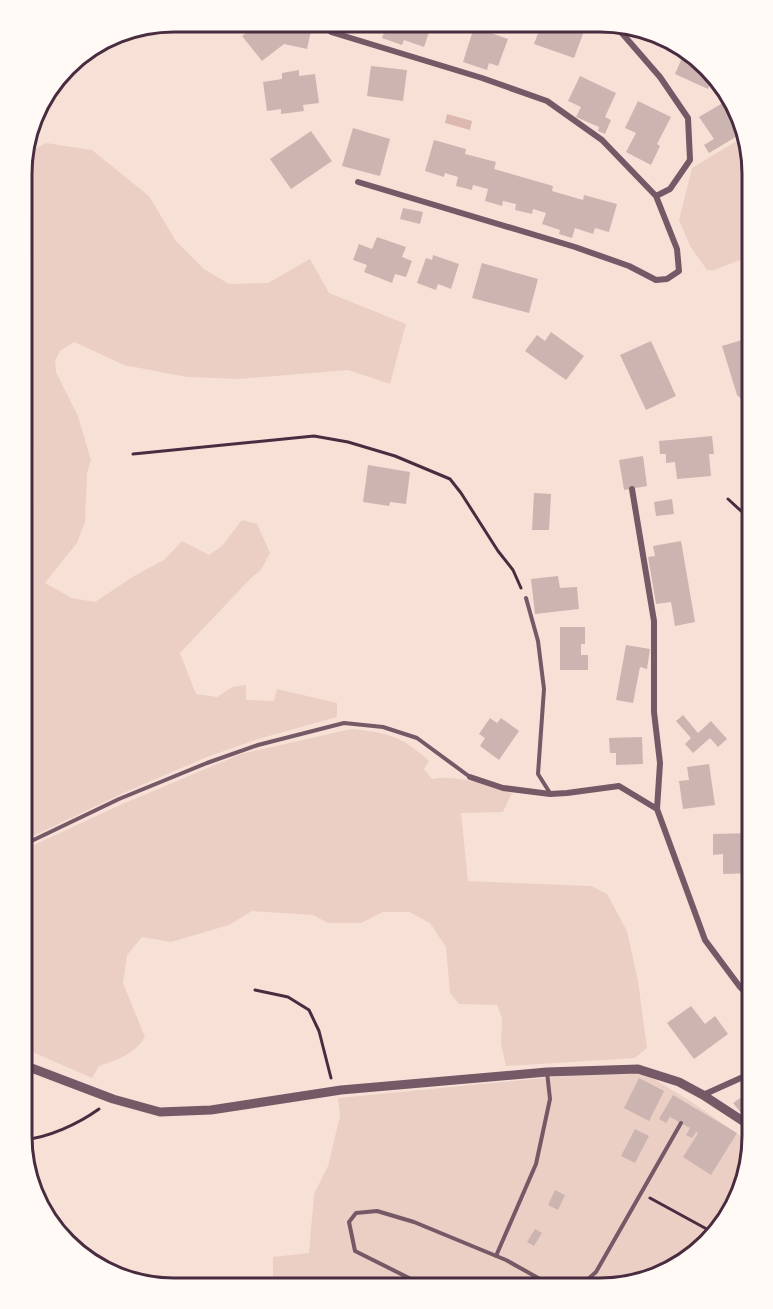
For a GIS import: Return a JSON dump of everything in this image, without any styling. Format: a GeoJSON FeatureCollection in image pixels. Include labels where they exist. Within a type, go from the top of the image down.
{"type":"FeatureCollection","features":[{"type":"Feature","properties":{"kind":"street"},"geometry":{"type":"LineString","coordinates":[[331,32],[482,78],[547,101],[602,140],[656,196],[677,249],[679,271],[667,279],[656,280],[628,266],[575,247],[358,182]]}},
{"type":"Feature","properties":{"kind":"street"},"geometry":{"type":"LineString","coordinates":[[623,34],[660,77],[688,118],[690,159],[670,189],[656,196]]}},
{"type":"Feature","properties":{"kind":"street"},"geometry":{"type":"LineString","coordinates":[[632,489],[654,621],[654,712],[660,763],[657,808],[705,940],[741,988]]}},
{"type":"Feature","properties":{"kind":"street"},"geometry":{"type":"LineString","coordinates":[[470,777],[503,788],[550,794],[619,786],[657,808]]}},
{"type":"Feature","properties":{"kind":"street"},"geometry":{"type":"LineString","coordinates":[[32,1068],[112,1099],[160,1112],[212,1110],[335,1091],[547,1072],[638,1069],[679,1082],[741,1120]]}},
{"type":"Feature","properties":{"kind":"street"},"geometry":{"type":"LineString","coordinates":[[703,1095],[741,1077]]}},
{"type":"Feature","properties":{"kind":"lane"},"geometry":{"type":"LineString","coordinates":[[526,598],[538,641],[544,689],[538,774],[550,794]]}},
{"type":"Feature","properties":{"kind":"lane"},"geometry":{"type":"LineString","coordinates":[[32,841],[119,800],[207,763],[258,745],[344,723],[383,727],[417,738],[470,777]]}},
{"type":"Feature","properties":{"kind":"lane"},"geometry":{"type":"LineString","coordinates":[[496,1256],[536,1164],[550,1099],[547,1072]]}},
{"type":"Feature","properties":{"kind":"lane"},"geometry":{"type":"LineString","coordinates":[[589,1278],[596,1272],[681,1123]]}},
{"type":"Feature","properties":{"kind":"lane"},"geometry":{"type":"LineString","coordinates":[[409,1278],[355,1251],[349,1222],[356,1214],[377,1211],[414,1222],[496,1256],[537,1278]]}},
{"type":"Feature","properties":{"kind":"path"},"geometry":{"type":"LineString","coordinates":[[133,454],[314,436],[348,442],[395,456],[450,479],[513,570],[526,598]]}},
{"type":"Feature","properties":{"kind":"path"},"geometry":{"type":"LineString","coordinates":[[728,499],[742,512]]}},
{"type":"Feature","properties":{"kind":"path"},"geometry":{"type":"LineString","coordinates":[[255,990],[288,997],[309,1010],[319,1031],[335,1091]]}},
{"type":"Feature","properties":{"kind":"path"},"geometry":{"type":"LineString","coordinates":[[32,1139],[83,1121],[112,1099]]}},
{"type":"Feature","properties":{"kind":"path"},"geometry":{"type":"LineString","coordinates":[[640,1193],[706,1229]]}},
{"type":"Feature","properties":{"kind":"shaded area"},"geometry":{"type":"Polygon","coordinates":[[[447,114],[472,121],[470,130],[445,123],[447,114]]]}},
{"type":"Feature","properties":{"kind":"shaded area"},"geometry":{"type":"Polygon","coordinates":[[[737,141],[742,174],[742,264],[740,260],[714,270],[707,270],[690,246],[679,220],[692,168],[737,141]]]}},
{"type":"Feature","properties":{"kind":"shaded area"},"geometry":{"type":"Polygon","coordinates":[[[46,143],[92,150],[149,196],[176,241],[204,269],[229,284],[268,283],[310,259],[329,293],[406,324],[390,384],[348,370],[238,379],[187,377],[124,365],[74,342],[60,351],[55,361],[56,372],[78,416],[91,460],[87,473],[85,522],[77,543],[45,583],[72,598],[95,602],[134,576],[164,560],[182,541],[209,555],[222,546],[242,520],[257,524],[270,553],[261,570],[180,653],[196,694],[217,697],[232,687],[246,685],[246,700],[274,701],[277,689],[337,703],[337,717],[258,739],[207,757],[121,794],[32,837],[32,174],[34,149],[46,143]]]}},
{"type":"Feature","properties":{"kind":"shaded area"},"geometry":{"type":"Polygon","coordinates":[[[351,729],[374,732],[402,741],[429,761],[424,769],[432,779],[462,779],[512,793],[503,812],[461,813],[468,881],[591,886],[607,894],[627,931],[638,981],[647,1048],[635,1058],[506,1066],[501,1044],[502,1019],[497,1005],[459,1004],[450,993],[446,947],[430,923],[409,912],[383,912],[361,923],[328,923],[313,915],[252,911],[229,925],[171,942],[142,937],[127,955],[123,983],[145,1037],[131,1052],[99,1066],[92,1078],[32,1052],[32,846],[120,805],[241,754],[351,729]]]}},
{"type":"Feature","properties":{"kind":"shaded area"},"geometry":{"type":"Polygon","coordinates":[[[638,1069],[741,1136],[739,1163],[727,1198],[700,1236],[670,1258],[636,1273],[600,1278],[273,1278],[273,1257],[309,1253],[314,1194],[328,1166],[340,1116],[338,1098],[638,1069]]]}},
{"type":"Feature","properties":{"kind":"building"},"geometry":{"type":"Polygon","coordinates":[[[247,32],[311,32],[307,49],[284,44],[262,61],[242,36],[247,32]]]}},
{"type":"Feature","properties":{"kind":"building"},"geometry":{"type":"Polygon","coordinates":[[[384,32],[429,32],[424,47],[404,40],[402,45],[382,38],[384,32]]]}},
{"type":"Feature","properties":{"kind":"building"},"geometry":{"type":"Polygon","coordinates":[[[472,32],[488,32],[508,39],[498,66],[489,63],[487,70],[463,62],[472,32]]]}},
{"type":"Feature","properties":{"kind":"building"},"geometry":{"type":"Polygon","coordinates":[[[539,32],[584,32],[574,58],[534,44],[539,32]]]}},
{"type":"Feature","properties":{"kind":"building"},"geometry":{"type":"Polygon","coordinates":[[[682,58],[710,85],[708,89],[675,74],[682,58]]]}},
{"type":"Feature","properties":{"kind":"building"},"geometry":{"type":"Polygon","coordinates":[[[371,66],[407,70],[403,101],[367,96],[371,66]]]}},
{"type":"Feature","properties":{"kind":"building"},"geometry":{"type":"Polygon","coordinates":[[[299,70],[299,76],[315,74],[319,103],[303,105],[304,111],[281,114],[281,109],[267,111],[263,82],[282,79],[282,73],[299,70]]]}},
{"type":"Feature","properties":{"kind":"building"},"geometry":{"type":"Polygon","coordinates":[[[580,76],[616,93],[605,117],[611,120],[605,134],[598,131],[599,127],[576,117],[581,107],[568,101],[580,76]]]}},
{"type":"Feature","properties":{"kind":"building"},"geometry":{"type":"Polygon","coordinates":[[[638,101],[671,117],[657,144],[660,146],[651,165],[626,152],[636,133],[625,128],[638,101]]]}},
{"type":"Feature","properties":{"kind":"building"},"geometry":{"type":"Polygon","coordinates":[[[722,103],[731,119],[736,137],[709,153],[704,145],[714,139],[699,117],[722,103]]]}},
{"type":"Feature","properties":{"kind":"building"},"geometry":{"type":"Polygon","coordinates":[[[353,128],[390,139],[380,176],[342,166],[353,128]]]}},
{"type":"Feature","properties":{"kind":"building"},"geometry":{"type":"Polygon","coordinates":[[[311,131],[332,161],[291,189],[270,159],[311,131]]]}},
{"type":"Feature","properties":{"kind":"building"},"geometry":{"type":"Polygon","coordinates":[[[434,140],[466,149],[465,154],[496,162],[494,169],[553,186],[552,191],[583,200],[584,195],[617,204],[609,232],[595,228],[593,234],[575,228],[572,238],[559,234],[560,230],[542,224],[546,213],[533,209],[532,214],[515,210],[516,204],[503,201],[502,206],[485,201],[488,189],[473,185],[472,190],[456,186],[458,177],[445,173],[444,177],[425,171],[434,140]]]}},
{"type":"Feature","properties":{"kind":"building"},"geometry":{"type":"Polygon","coordinates":[[[403,208],[423,212],[420,224],[400,219],[403,208]]]}},
{"type":"Feature","properties":{"kind":"building"},"geometry":{"type":"Polygon","coordinates":[[[377,237],[406,247],[402,257],[412,261],[406,277],[395,274],[392,283],[364,272],[367,265],[353,260],[359,244],[372,249],[377,237]]]}},
{"type":"Feature","properties":{"kind":"building"},"geometry":{"type":"Polygon","coordinates":[[[433,255],[459,264],[451,289],[438,284],[436,290],[417,283],[426,258],[432,260],[433,255]]]}},
{"type":"Feature","properties":{"kind":"building"},"geometry":{"type":"Polygon","coordinates":[[[482,263],[538,279],[529,313],[472,298],[482,263]]]}},
{"type":"Feature","properties":{"kind":"building"},"geometry":{"type":"Polygon","coordinates":[[[551,332],[584,356],[566,380],[525,351],[537,335],[545,341],[551,332]]]}},
{"type":"Feature","properties":{"kind":"building"},"geometry":{"type":"Polygon","coordinates":[[[742,340],[742,399],[737,395],[722,346],[742,340]]]}},
{"type":"Feature","properties":{"kind":"building"},"geometry":{"type":"Polygon","coordinates":[[[651,341],[676,396],[646,410],[620,355],[651,341]]]}},
{"type":"Feature","properties":{"kind":"building"},"geometry":{"type":"Polygon","coordinates":[[[712,436],[714,454],[709,454],[711,476],[677,479],[675,462],[666,463],[666,454],[660,454],[659,441],[712,436]]]}},
{"type":"Feature","properties":{"kind":"building"},"geometry":{"type":"Polygon","coordinates":[[[643,456],[647,486],[624,490],[619,460],[643,456]]]}},
{"type":"Feature","properties":{"kind":"building"},"geometry":{"type":"Polygon","coordinates":[[[368,465],[410,472],[406,504],[390,502],[389,506],[363,502],[368,465]]]}},
{"type":"Feature","properties":{"kind":"building"},"geometry":{"type":"Polygon","coordinates":[[[534,493],[551,494],[549,530],[532,530],[534,493]]]}},
{"type":"Feature","properties":{"kind":"building"},"geometry":{"type":"Polygon","coordinates":[[[672,499],[674,514],[656,516],[654,502],[672,499]]]}},
{"type":"Feature","properties":{"kind":"building"},"geometry":{"type":"Polygon","coordinates":[[[681,541],[695,622],[675,626],[671,602],[656,604],[648,557],[655,556],[653,546],[681,541]]]}},
{"type":"Feature","properties":{"kind":"building"},"geometry":{"type":"Polygon","coordinates":[[[558,576],[560,588],[577,587],[579,609],[535,614],[531,579],[558,576]]]}},
{"type":"Feature","properties":{"kind":"building"},"geometry":{"type":"Polygon","coordinates":[[[560,627],[585,627],[585,644],[581,644],[581,655],[588,655],[588,670],[560,670],[560,627]]]}},
{"type":"Feature","properties":{"kind":"building"},"geometry":{"type":"Polygon","coordinates":[[[626,645],[650,649],[647,669],[640,667],[633,703],[616,700],[626,645]]]}},
{"type":"Feature","properties":{"kind":"building"},"geometry":{"type":"Polygon","coordinates":[[[683,715],[698,733],[711,721],[727,739],[718,747],[710,738],[693,753],[685,744],[691,738],[676,721],[683,715]]]}},
{"type":"Feature","properties":{"kind":"building"},"geometry":{"type":"Polygon","coordinates":[[[490,718],[497,723],[501,718],[519,731],[499,760],[480,746],[485,738],[479,734],[490,718]]]}},
{"type":"Feature","properties":{"kind":"building"},"geometry":{"type":"Polygon","coordinates":[[[642,737],[643,764],[616,765],[616,753],[610,753],[609,738],[642,737]]]}},
{"type":"Feature","properties":{"kind":"building"},"geometry":{"type":"Polygon","coordinates":[[[709,764],[715,805],[683,809],[679,781],[689,780],[687,767],[709,764]]]}},
{"type":"Feature","properties":{"kind":"building"},"geometry":{"type":"Polygon","coordinates":[[[741,833],[741,873],[723,874],[723,854],[713,855],[713,834],[741,833]]]}},
{"type":"Feature","properties":{"kind":"building"},"geometry":{"type":"Polygon","coordinates":[[[691,1006],[705,1024],[715,1016],[728,1034],[694,1059],[667,1023],[691,1006]]]}},
{"type":"Feature","properties":{"kind":"building"},"geometry":{"type":"Polygon","coordinates":[[[639,1078],[664,1091],[649,1121],[624,1108],[639,1078]]]}},
{"type":"Feature","properties":{"kind":"building"},"geometry":{"type":"Polygon","coordinates":[[[673,1095],[737,1133],[711,1175],[683,1157],[698,1133],[696,1132],[692,1138],[686,1135],[690,1128],[670,1117],[666,1123],[659,1119],[673,1095]]]}},
{"type":"Feature","properties":{"kind":"building"},"geometry":{"type":"Polygon","coordinates":[[[740,1098],[741,1113],[733,1103],[740,1098]]]}},
{"type":"Feature","properties":{"kind":"building"},"geometry":{"type":"Polygon","coordinates":[[[635,1129],[649,1136],[635,1163],[621,1156],[635,1129]]]}},
{"type":"Feature","properties":{"kind":"building"},"geometry":{"type":"Polygon","coordinates":[[[555,1190],[565,1195],[558,1210],[548,1205],[555,1190]]]}},
{"type":"Feature","properties":{"kind":"building"},"geometry":{"type":"Polygon","coordinates":[[[535,1229],[542,1233],[534,1246],[527,1242],[535,1229]]]}}]}
